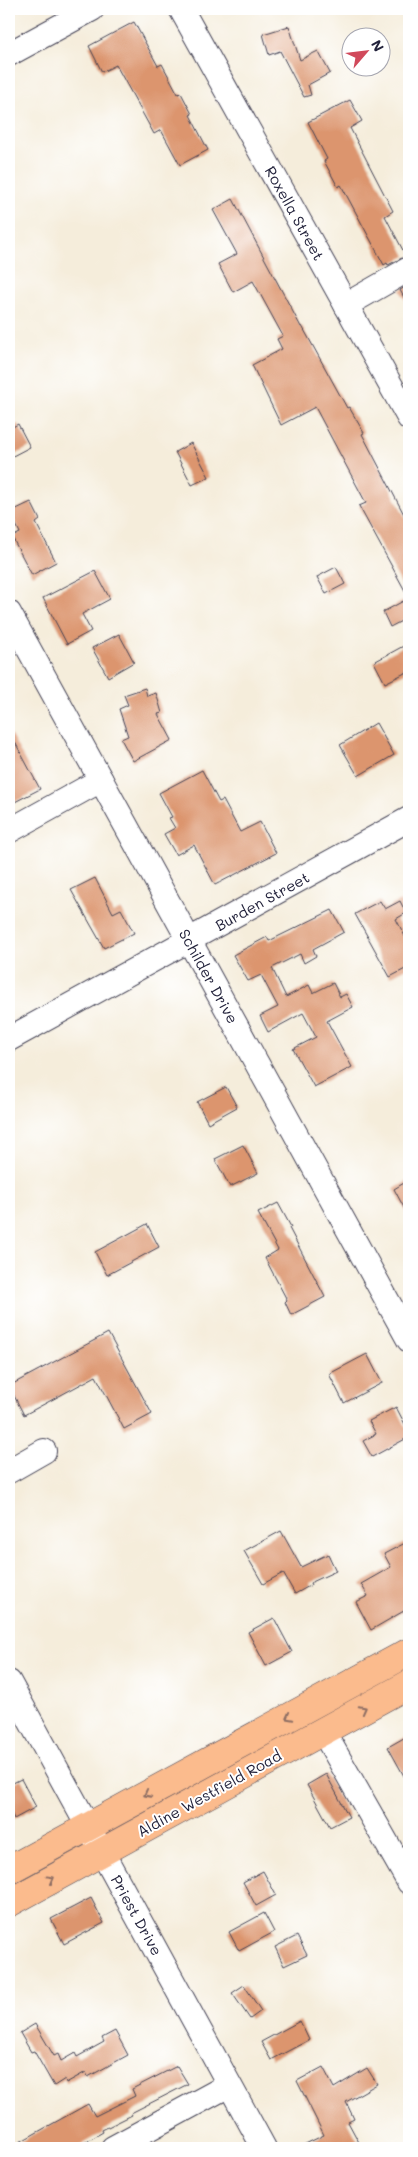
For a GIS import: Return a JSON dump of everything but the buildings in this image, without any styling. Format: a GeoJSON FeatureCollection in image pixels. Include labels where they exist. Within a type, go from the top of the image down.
{"type":"FeatureCollection","features":[{"type":"Feature","properties":{"kind":"main road","name":"Aldine Westfield Road"},"geometry":{"type":"LineString","coordinates":[[9,1870],[409,1652]]}},
{"type":"Feature","properties":{"kind":"main road","name":"Aldine Westfield Road"},"geometry":{"type":"LineString","coordinates":[[9,1903],[409,1684]]}},
{"type":"Feature","properties":{"kind":"main road"},"geometry":{"type":"LineString","coordinates":[[318,1701],[327,1729]]}},
{"type":"Feature","properties":{"kind":"street"},"geometry":{"type":"LineString","coordinates":[[9,54],[92,9]]}},
{"type":"Feature","properties":{"kind":"street","name":"Roxella Street"},"geometry":{"type":"LineString","coordinates":[[181,9],[409,418]]}},
{"type":"Feature","properties":{"kind":"street"},"geometry":{"type":"LineString","coordinates":[[346,305],[409,269]]}},
{"type":"Feature","properties":{"kind":"street","name":"Schilder Drive"},"geometry":{"type":"LineString","coordinates":[[9,614],[409,1340]]}},
{"type":"Feature","properties":{"kind":"street"},"geometry":{"type":"LineString","coordinates":[[9,831],[101,780]]}},
{"type":"Feature","properties":{"kind":"street","name":"Burden Street"},"geometry":{"type":"LineString","coordinates":[[9,1039],[409,819]]}},
{"type":"Feature","properties":{"kind":"street"},"geometry":{"type":"LineString","coordinates":[[9,1471],[44,1451]]}},
{"type":"Feature","properties":{"kind":"street","name":"Priest Drive"},"geometry":{"type":"LineString","coordinates":[[9,1682],[264,2148]]}},
{"type":"Feature","properties":{"kind":"street"},"geometry":{"type":"LineString","coordinates":[[327,1729],[409,1882]]}},
{"type":"Feature","properties":{"kind":"street"},"geometry":{"type":"LineString","coordinates":[[113,2148],[229,2085]]}}]}
